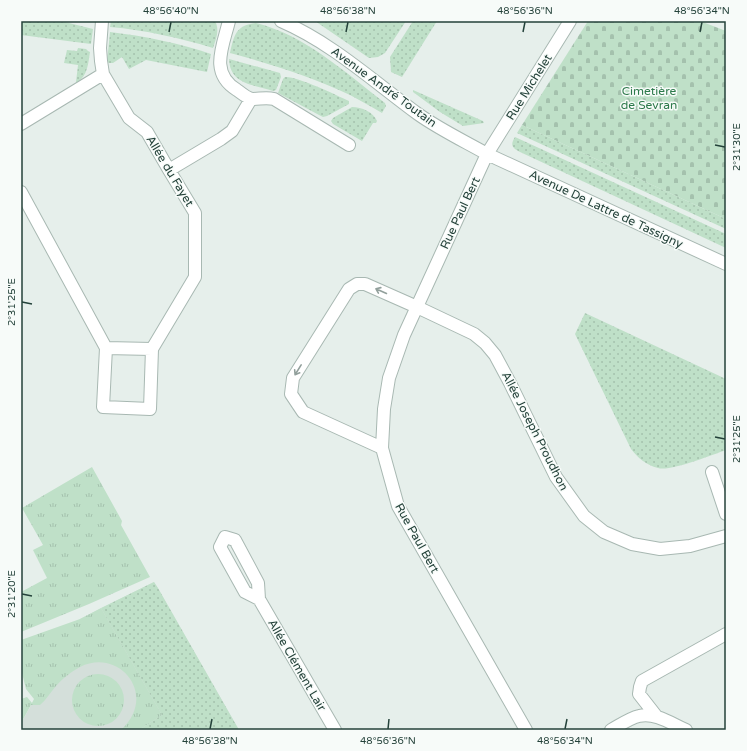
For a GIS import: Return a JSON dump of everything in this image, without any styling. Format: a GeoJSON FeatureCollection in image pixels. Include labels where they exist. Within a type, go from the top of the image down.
{"type":"FeatureCollection","features":[{"type":"Feature","properties":{"kind":"street","name":"Allée du Fayet"},"geometry":{"type":"LineString","coordinates":[[102,21],[100,48],[103,74],[129,118],[148,132],[195,213],[195,277],[152,349],[150,409],[103,407],[106,348]]}},
{"type":"Feature","properties":{"kind":"street"},"geometry":{"type":"LineString","coordinates":[[230,21],[219,64],[225,81],[251,99],[266,97],[274,99],[349,145]]}},
{"type":"Feature","properties":{"kind":"street","name":"Avenue André Toutain"},"geometry":{"type":"LineString","coordinates":[[280,21],[316,38],[419,115],[487,154]]}},
{"type":"Feature","properties":{"kind":"street","name":"Rue Michelet"},"geometry":{"type":"LineString","coordinates":[[487,154],[570,21]]}},
{"type":"Feature","properties":{"kind":"street"},"geometry":{"type":"LineString","coordinates":[[21,124],[103,74]]}},
{"type":"Feature","properties":{"kind":"street"},"geometry":{"type":"LineString","coordinates":[[169,170],[232,131],[251,99]]}},
{"type":"Feature","properties":{"kind":"street","name":"Avenue De Lattre de Tassigny"},"geometry":{"type":"LineString","coordinates":[[487,154],[726,264]]}},
{"type":"Feature","properties":{"kind":"street","name":"Rue Paul Bert"},"geometry":{"type":"LineString","coordinates":[[487,154],[404,335],[389,378],[384,409],[382,448],[398,506],[526,730]]}},
{"type":"Feature","properties":{"kind":"street"},"geometry":{"type":"LineString","coordinates":[[21,192],[106,348],[152,349]]}},
{"type":"Feature","properties":{"kind":"street","name":"Allée Joseph Proudhon"},"geometry":{"type":"LineString","coordinates":[[382,448],[303,412],[292,394],[293,378],[350,289],[357,284],[365,284],[417,307],[474,334],[485,344],[495,356],[510,383],[556,476],[584,516],[604,532],[632,544],[660,549],[690,546],[726,536]]}},
{"type":"Feature","properties":{"kind":"street"},"geometry":{"type":"LineString","coordinates":[[712,472],[726,514]]}},
{"type":"Feature","properties":{"kind":"street","name":"Allée Clément Lair"},"geometry":{"type":"LineString","coordinates":[[259,600],[245,592],[220,547],[225,537],[235,540],[258,583],[259,600],[335,730]]}},
{"type":"Feature","properties":{"kind":"street"},"geometry":{"type":"LineString","coordinates":[[657,717],[639,694],[642,681],[726,634]]}},
{"type":"Feature","properties":{"kind":"street"},"geometry":{"type":"LineString","coordinates":[[612,730],[640,716],[657,717],[686,730]]}},
{"type":"Feature","properties":{"kind":"shaded area"},"geometry":{"type":"Polygon","coordinates":[[[154,582],[239,730],[21,730],[21,723],[80,619],[154,582]]]}},
{"type":"Feature","properties":{"kind":"green space"},"geometry":{"type":"Polygon","coordinates":[[[21,21],[61,21],[93,29],[91,44],[21,35],[21,21]]]}},
{"type":"Feature","properties":{"kind":"green space"},"geometry":{"type":"Polygon","coordinates":[[[111,21],[215,21],[217,34],[213,48],[162,35],[110,27],[111,21]]]}},
{"type":"Feature","properties":{"kind":"green space"},"geometry":{"type":"Polygon","coordinates":[[[315,21],[406,21],[385,53],[378,57],[369,58],[315,21]]]}},
{"type":"Feature","properties":{"kind":"green space"},"geometry":{"type":"Polygon","coordinates":[[[413,21],[437,21],[402,77],[391,72],[390,57],[413,21]]]}},
{"type":"Feature","properties":{"kind":"green space","name":"Cimetière de Sevran"},"geometry":{"type":"Polygon","coordinates":[[[588,21],[700,21],[726,31],[726,219],[522,125],[588,21]]]}},
{"type":"Feature","properties":{"kind":"green space"},"geometry":{"type":"Polygon","coordinates":[[[256,23],[291,36],[324,56],[385,103],[386,106],[382,113],[350,95],[321,82],[276,66],[230,53],[237,32],[244,26],[256,23]]]}},
{"type":"Feature","properties":{"kind":"green space"},"geometry":{"type":"Polygon","coordinates":[[[110,32],[161,40],[211,54],[207,72],[146,60],[129,69],[122,57],[113,63],[109,63],[107,62],[110,32]]]}},
{"type":"Feature","properties":{"kind":"green space"},"geometry":{"type":"Polygon","coordinates":[[[78,48],[86,49],[90,52],[86,72],[78,82],[76,82],[78,65],[64,63],[67,50],[77,51],[78,48]]]}},
{"type":"Feature","properties":{"kind":"green space"},"geometry":{"type":"Polygon","coordinates":[[[229,59],[280,73],[281,77],[276,90],[273,91],[251,85],[238,79],[230,68],[229,59]]]}},
{"type":"Feature","properties":{"kind":"green space"},"geometry":{"type":"Polygon","coordinates":[[[285,77],[291,77],[317,86],[349,101],[349,104],[323,117],[278,93],[285,77]]]}},
{"type":"Feature","properties":{"kind":"green space"},"geometry":{"type":"Polygon","coordinates":[[[413,90],[483,121],[484,123],[463,126],[440,112],[413,92],[413,90]]]}},
{"type":"Feature","properties":{"kind":"green space"},"geometry":{"type":"Polygon","coordinates":[[[352,107],[367,111],[373,115],[377,121],[376,123],[373,123],[362,141],[333,124],[331,121],[333,118],[352,107]]]}},
{"type":"Feature","properties":{"kind":"green space"},"geometry":{"type":"Polygon","coordinates":[[[522,125],[726,219],[726,229],[517,133],[522,125]]]}},
{"type":"Feature","properties":{"kind":"green space"},"geometry":{"type":"Polygon","coordinates":[[[515,137],[726,234],[726,248],[520,152],[515,149],[512,144],[515,137]]]}},
{"type":"Feature","properties":{"kind":"green space"},"geometry":{"type":"Polygon","coordinates":[[[585,313],[726,379],[726,450],[691,462],[664,469],[650,465],[636,455],[631,449],[575,334],[585,313]]]}},
{"type":"Feature","properties":{"kind":"green space"},"geometry":{"type":"Polygon","coordinates":[[[92,467],[122,521],[121,525],[150,577],[21,632],[21,592],[47,578],[33,550],[43,545],[22,508],[92,467]]]}},
{"type":"Feature","properties":{"kind":"green space"},"geometry":{"type":"Polygon","coordinates":[[[154,582],[239,730],[139,730],[162,715],[101,608],[154,582]]]}},
{"type":"Feature","properties":{"kind":"green space"},"geometry":{"type":"Polygon","coordinates":[[[101,608],[162,715],[139,730],[121,730],[132,716],[136,703],[135,689],[129,678],[120,669],[108,663],[95,663],[80,667],[58,683],[40,705],[31,705],[21,723],[21,699],[27,697],[32,703],[34,699],[26,689],[21,669],[21,640],[80,619],[101,608]]]}},
{"type":"Feature","properties":{"kind":"green space"},"geometry":{"type":"Polygon","coordinates":[[[93,674],[103,674],[117,681],[124,695],[124,705],[117,719],[103,726],[93,726],[83,722],[76,715],[72,705],[72,695],[76,685],[83,678],[93,674]]]}}]}
